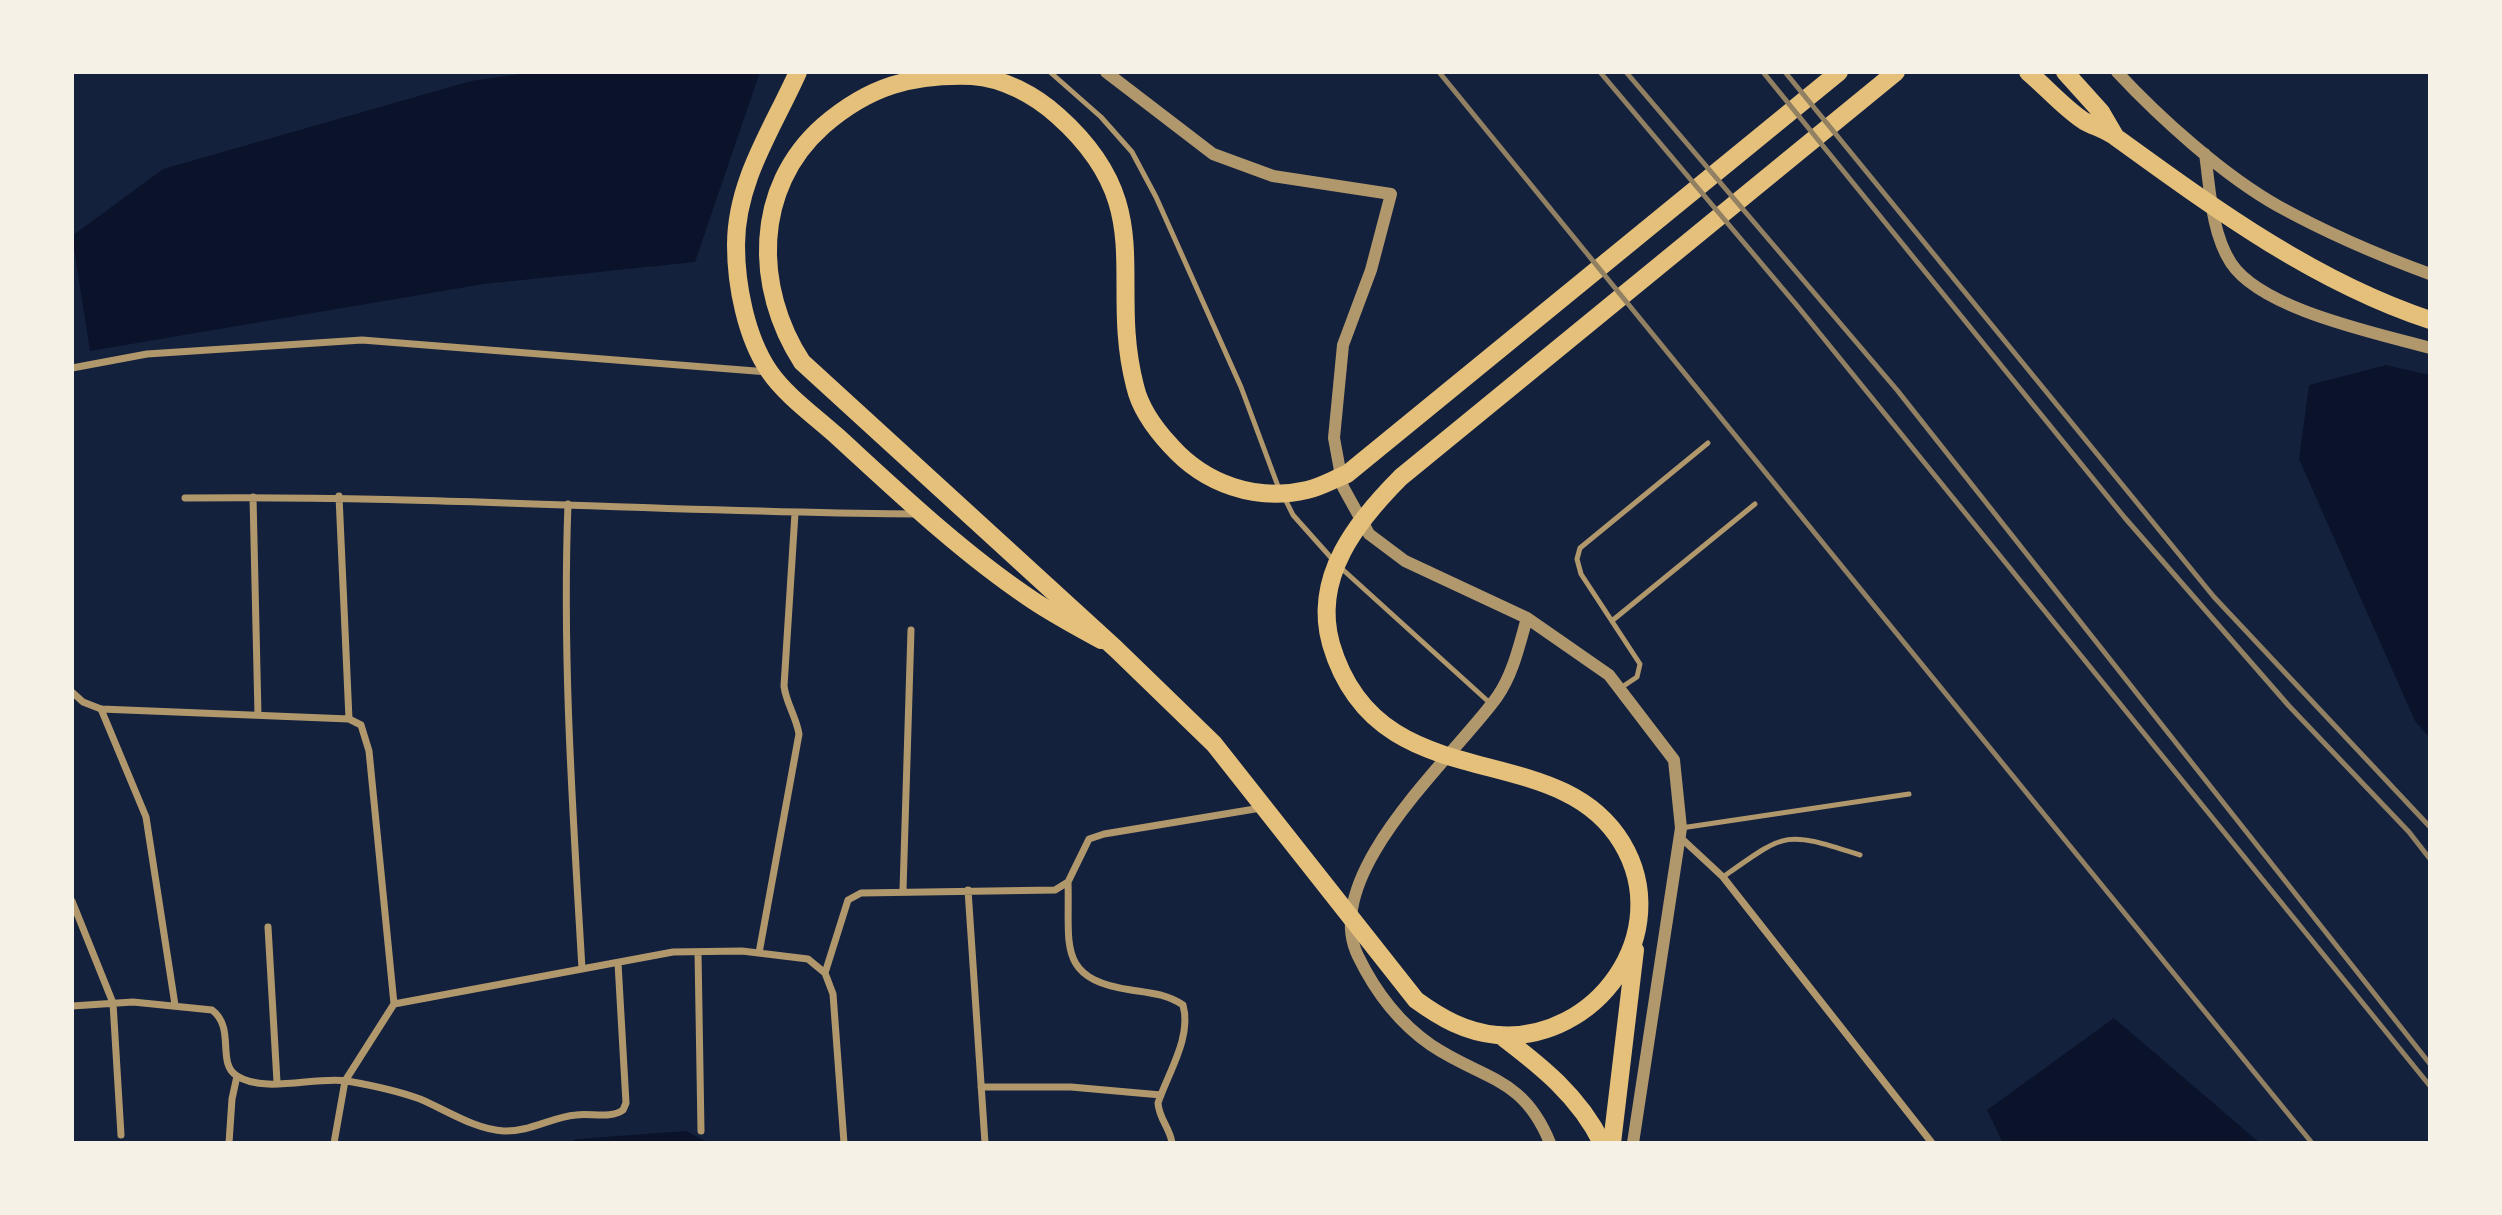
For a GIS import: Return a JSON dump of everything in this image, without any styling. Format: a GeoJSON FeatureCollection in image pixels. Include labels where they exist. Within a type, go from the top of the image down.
{"type":"FeatureCollection","features":[{"type":"Feature","properties":{"kind":"main road"},"geometry":{"type":"LineString","coordinates":[[798,72],[748,177],[738,222],[736,245],[741,288],[752,336],[770,372],[925,514],[1028,598],[1116,649]]}},
{"type":"Feature","properties":{"kind":"main road"},"geometry":{"type":"LineString","coordinates":[[988,72],[1048,107],[1076,132],[1114,190],[1124,224],[1127,254],[1127,349],[1136,390],[1156,430],[1185,462],[1213,480],[1247,492],[1279,494],[1308,490],[1347,474],[1839,72]]}},
{"type":"Feature","properties":{"kind":"main road"},"geometry":{"type":"LineString","coordinates":[[1612,1143],[1641,914],[1634,869],[1622,843],[1598,814],[1548,786],[1433,750],[1396,735],[1370,716],[1339,672],[1328,633],[1327,601],[1335,567],[1350,533],[1401,477],[1896,72]]}},
{"type":"Feature","properties":{"kind":"main road"},"geometry":{"type":"LineString","coordinates":[[2028,72],[2083,120],[2115,136],[2187,191],[2318,271],[2380,303],[2430,320]]}},
{"type":"Feature","properties":{"kind":"main road"},"geometry":{"type":"LineString","coordinates":[[2066,72],[2101,112],[2115,136]]}},
{"type":"Feature","properties":{"kind":"main road"},"geometry":{"type":"LineString","coordinates":[[1020,89],[981,77],[937,75],[903,80],[867,95],[839,112],[809,139],[789,168],[772,214],[766,257],[772,298],[785,335],[803,362],[1116,649],[1214,744],[1416,1000],[1459,1026],[1500,1035],[1534,1032],[1578,1013],[1616,978],[1637,940]]}},
{"type":"Feature","properties":{"kind":"main road"},"geometry":{"type":"LineString","coordinates":[[1500,1035],[1550,1074],[1591,1121],[1602,1143]]}},
{"type":"Feature","properties":{"kind":"street"},"geometry":{"type":"LineString","coordinates":[[1106,72],[1213,154],[1273,176],[1391,194],[1371,270],[1343,345],[1334,438],[1343,487],[1369,534],[1405,561],[1527,618],[1609,675],[1674,760],[1681,833],[1633,1143]]}},
{"type":"Feature","properties":{"kind":"street"},"geometry":{"type":"LineString","coordinates":[[2117,72],[2144,101],[2206,153],[2275,205],[2338,237],[2430,274]]}},
{"type":"Feature","properties":{"kind":"street"},"geometry":{"type":"LineString","coordinates":[[2206,153],[2220,240],[2232,264],[2252,284],[2309,313],[2430,348]]}},
{"type":"Feature","properties":{"kind":"street"},"geometry":{"type":"LineString","coordinates":[[72,368],[147,354],[362,340],[770,372]]}},
{"type":"Feature","properties":{"kind":"street"},"geometry":{"type":"LineString","coordinates":[[186,498],[339,496],[796,513],[925,514]]}},
{"type":"Feature","properties":{"kind":"street"},"geometry":{"type":"LineString","coordinates":[[339,496],[349,719]]}},
{"type":"Feature","properties":{"kind":"street"},"geometry":{"type":"LineString","coordinates":[[253,497],[258,715]]}},
{"type":"Feature","properties":{"kind":"street"},"geometry":{"type":"LineString","coordinates":[[568,504],[565,594],[567,701],[582,969]]}},
{"type":"Feature","properties":{"kind":"street"},"geometry":{"type":"LineString","coordinates":[[760,953],[799,734],[797,719],[786,701],[784,685],[796,513]]}},
{"type":"Feature","properties":{"kind":"street"},"geometry":{"type":"LineString","coordinates":[[1527,618],[1512,670],[1491,704],[1404,804],[1364,876],[1348,917],[1354,948],[1390,1007],[1432,1045],[1501,1080],[1525,1100],[1550,1143]]}},
{"type":"Feature","properties":{"kind":"street"},"geometry":{"type":"LineString","coordinates":[[903,890],[911,630]]}},
{"type":"Feature","properties":{"kind":"street"},"geometry":{"type":"LineString","coordinates":[[72,692],[83,702],[101,709],[349,719],[361,725],[369,751],[394,1004],[345,1080],[334,1143]]}},
{"type":"Feature","properties":{"kind":"street"},"geometry":{"type":"LineString","coordinates":[[101,709],[146,817],[175,1005]]}},
{"type":"Feature","properties":{"kind":"street"},"geometry":{"type":"LineString","coordinates":[[1172,1143],[1170,1133],[1159,1114],[1161,1095],[1184,1033],[1186,1017],[1183,1005],[1168,996],[1109,987],[1090,981],[1074,964],[1070,944],[1068,882],[1089,839],[1104,834],[1265,807]]}},
{"type":"Feature","properties":{"kind":"street"},"geometry":{"type":"LineString","coordinates":[[1681,833],[1723,877],[1932,1143]]}},
{"type":"Feature","properties":{"kind":"street"},"geometry":{"type":"LineString","coordinates":[[825,973],[848,900],[861,893],[903,890],[1055,890],[1068,882]]}},
{"type":"Feature","properties":{"kind":"street"},"geometry":{"type":"LineString","coordinates":[[968,890],[985,1143]]}},
{"type":"Feature","properties":{"kind":"street"},"geometry":{"type":"LineString","coordinates":[[72,901],[113,1003],[121,1135]]}},
{"type":"Feature","properties":{"kind":"street"},"geometry":{"type":"LineString","coordinates":[[268,927],[276,1082]]}},
{"type":"Feature","properties":{"kind":"street"},"geometry":{"type":"LineString","coordinates":[[394,1004],[673,952],[760,953],[808,959],[825,973],[833,994],[844,1143]]}},
{"type":"Feature","properties":{"kind":"street"},"geometry":{"type":"LineString","coordinates":[[698,952],[701,1131]]}},
{"type":"Feature","properties":{"kind":"street"},"geometry":{"type":"LineString","coordinates":[[72,1006],[113,1003],[175,1005],[212,1010],[221,1016],[225,1029],[226,1055],[230,1068],[237,1076],[276,1082],[345,1080],[416,1098],[477,1124],[502,1131],[520,1130],[573,1115],[618,1114],[626,1103],[618,962]]}},
{"type":"Feature","properties":{"kind":"street"},"geometry":{"type":"LineString","coordinates":[[229,1143],[232,1099],[237,1076]]}},
{"type":"Feature","properties":{"kind":"street"},"geometry":{"type":"LineString","coordinates":[[981,1087],[1071,1087],[1161,1095]]}},
{"type":"Feature","properties":{"kind":"lane"},"geometry":{"type":"LineString","coordinates":[[1050,72],[1101,117],[1132,152],[1156,197],[1241,387],[1273,476],[1293,515],[1368,595],[1491,704]]}},
{"type":"Feature","properties":{"kind":"lane"},"geometry":{"type":"LineString","coordinates":[[1619,689],[1637,677],[1640,664],[1581,573],[1577,559],[1580,548],[1707,443]]}},
{"type":"Feature","properties":{"kind":"lane"},"geometry":{"type":"LineString","coordinates":[[1612,620],[1755,504]]}},
{"type":"Feature","properties":{"kind":"lane"},"geometry":{"type":"LineString","coordinates":[[1681,833],[1909,794]]}},
{"type":"Feature","properties":{"kind":"lane"},"geometry":{"type":"LineString","coordinates":[[1723,877],[1768,845],[1786,838],[1805,837],[1860,855]]}},
{"type":"Feature","properties":{"kind":"water"},"geometry":{"type":"Polygon","coordinates":[[[533,72],[760,72],[695,262],[484,284],[90,351],[72,236],[163,169],[471,81],[533,72]]]}},
{"type":"Feature","properties":{"kind":"water"},"geometry":{"type":"Polygon","coordinates":[[[2386,365],[2430,375],[2430,738],[2415,721],[2299,459],[2309,385],[2386,365]]]}},
{"type":"Feature","properties":{"kind":"water"},"geometry":{"type":"Polygon","coordinates":[[[2114,1018],[2260,1143],[2003,1143],[1987,1110],[2114,1018]]]}},
{"type":"Feature","properties":{"kind":"water"},"geometry":{"type":"Polygon","coordinates":[[[686,1131],[709,1143],[571,1143],[576,1139],[686,1131]]]}},
{"type":"Feature","properties":{"kind":"railway"},"geometry":{"type":"LineString","coordinates":[[1439,72],[2312,1143]]}},
{"type":"Feature","properties":{"kind":"railway"},"geometry":{"type":"LineString","coordinates":[[1600,72],[1799,308],[2430,1086]]}},
{"type":"Feature","properties":{"kind":"railway"},"geometry":{"type":"LineString","coordinates":[[1626,72],[1897,390],[2430,1064]]}},
{"type":"Feature","properties":{"kind":"railway"},"geometry":{"type":"LineString","coordinates":[[1763,72],[2125,518],[2289,706],[2409,832],[2430,859]]}},
{"type":"Feature","properties":{"kind":"railway"},"geometry":{"type":"LineString","coordinates":[[1785,72],[2214,597],[2430,827]]}}]}
